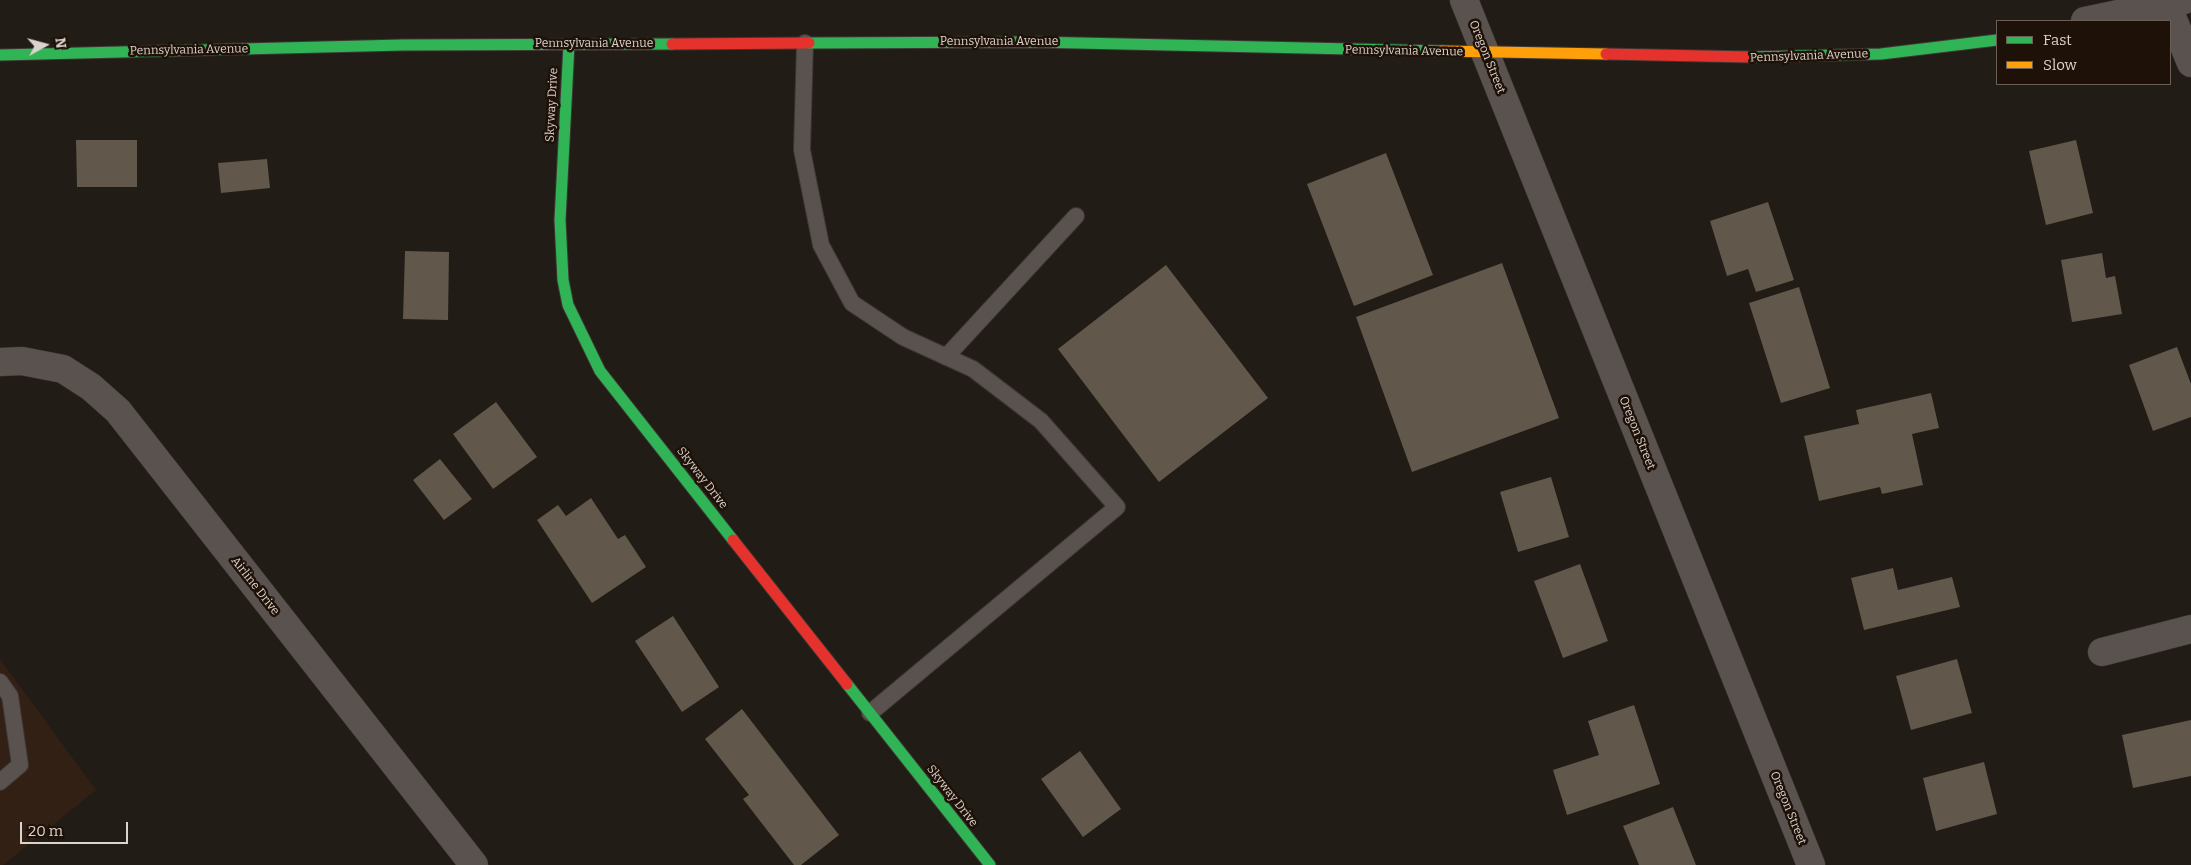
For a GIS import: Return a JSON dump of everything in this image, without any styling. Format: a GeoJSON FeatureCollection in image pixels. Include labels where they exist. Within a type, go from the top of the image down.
{"type":"FeatureCollection","features":[{"type":"Feature","properties":{"kind":"street","name":"Oregon Street"},"geometry":{"type":"LineString","coordinates":[[1464,0],[1811,865]]}},
{"type":"Feature","properties":{"kind":"street"},"geometry":{"type":"LineString","coordinates":[[2089,20],[2172,1],[2191,63]]}},
{"type":"Feature","properties":{"kind":"street","name":"Pennsylvania Avenue"},"geometry":{"type":"LineString","coordinates":[[0,55],[403,44],[1033,42],[1774,58],[1881,54],[1996,40]]}},
{"type":"Feature","properties":{"kind":"street","name":"Skyway Drive"},"geometry":{"type":"LineString","coordinates":[[569,44],[560,220],[563,280],[568,305],[600,371],[990,865]]}},
{"type":"Feature","properties":{"kind":"street","name":"Airline Drive"},"geometry":{"type":"LineString","coordinates":[[0,362],[22,361],[63,369],[91,387],[118,411],[474,865]]}},
{"type":"Feature","properties":{"kind":"street"},"geometry":{"type":"LineString","coordinates":[[2102,652],[2191,629]]}},
{"type":"Feature","properties":{"kind":"lane"},"geometry":{"type":"LineString","coordinates":[[805,43],[802,150],[821,245],[852,303],[903,337],[973,368],[1041,421],[1117,507],[870,713]]}},
{"type":"Feature","properties":{"kind":"lane"},"geometry":{"type":"LineString","coordinates":[[946,357],[1076,216]]}},
{"type":"Feature","properties":{"kind":"lane"},"geometry":{"type":"LineString","coordinates":[[0,682],[10,696],[20,765],[0,782]]}},
{"type":"Feature","properties":{"kind":"shaded area"},"geometry":{"type":"Polygon","coordinates":[[[0,659],[96,790],[3,865],[0,865],[0,659]]]}},
{"type":"Feature","properties":{"kind":"building"},"geometry":{"type":"Polygon","coordinates":[[[76,140],[137,140],[137,187],[77,187],[76,140]]]}},
{"type":"Feature","properties":{"kind":"building"},"geometry":{"type":"Polygon","coordinates":[[[2076,140],[2093,213],[2046,225],[2029,151],[2076,140]]]}},
{"type":"Feature","properties":{"kind":"building"},"geometry":{"type":"Polygon","coordinates":[[[1386,153],[1433,275],[1354,306],[1307,184],[1386,153]]]}},
{"type":"Feature","properties":{"kind":"building"},"geometry":{"type":"Polygon","coordinates":[[[267,159],[270,188],[221,193],[218,163],[267,159]]]}},
{"type":"Feature","properties":{"kind":"building"},"geometry":{"type":"Polygon","coordinates":[[[1768,202],[1794,280],[1756,292],[1748,269],[1727,276],[1710,221],[1768,202]]]}},
{"type":"Feature","properties":{"kind":"building"},"geometry":{"type":"Polygon","coordinates":[[[405,251],[449,252],[448,320],[403,319],[405,251]]]}},
{"type":"Feature","properties":{"kind":"building"},"geometry":{"type":"Polygon","coordinates":[[[2102,253],[2106,278],[2115,276],[2122,314],[2072,322],[2061,260],[2102,253]]]}},
{"type":"Feature","properties":{"kind":"building"},"geometry":{"type":"Polygon","coordinates":[[[1502,263],[1559,418],[1412,472],[1356,317],[1502,263]]]}},
{"type":"Feature","properties":{"kind":"building"},"geometry":{"type":"Polygon","coordinates":[[[1166,265],[1268,398],[1159,482],[1058,349],[1166,265]]]}},
{"type":"Feature","properties":{"kind":"building"},"geometry":{"type":"Polygon","coordinates":[[[1799,287],[1830,388],[1781,403],[1749,303],[1799,287]]]}},
{"type":"Feature","properties":{"kind":"building"},"geometry":{"type":"Polygon","coordinates":[[[2177,347],[2191,384],[2191,417],[2153,431],[2129,365],[2177,347]]]}},
{"type":"Feature","properties":{"kind":"building"},"geometry":{"type":"Polygon","coordinates":[[[1931,393],[1939,428],[1912,434],[1923,485],[1882,494],[1880,487],[1819,501],[1804,436],[1859,424],[1856,410],[1931,393]]]}},
{"type":"Feature","properties":{"kind":"building"},"geometry":{"type":"Polygon","coordinates":[[[496,402],[537,457],[493,489],[453,434],[496,402]]]}},
{"type":"Feature","properties":{"kind":"building"},"geometry":{"type":"Polygon","coordinates":[[[440,459],[472,499],[444,520],[413,480],[440,459]]]}},
{"type":"Feature","properties":{"kind":"building"},"geometry":{"type":"Polygon","coordinates":[[[1551,477],[1569,537],[1518,552],[1500,492],[1551,477]]]}},
{"type":"Feature","properties":{"kind":"building"},"geometry":{"type":"Polygon","coordinates":[[[591,498],[618,539],[625,535],[646,567],[592,603],[537,520],[558,505],[566,516],[591,498]]]}},
{"type":"Feature","properties":{"kind":"building"},"geometry":{"type":"Polygon","coordinates":[[[1580,564],[1608,641],[1563,658],[1534,581],[1580,564]]]}},
{"type":"Feature","properties":{"kind":"building"},"geometry":{"type":"Polygon","coordinates":[[[1893,568],[1898,590],[1952,577],[1960,607],[1864,630],[1851,578],[1893,568]]]}},
{"type":"Feature","properties":{"kind":"building"},"geometry":{"type":"Polygon","coordinates":[[[673,616],[719,687],[682,712],[635,641],[673,616]]]}},
{"type":"Feature","properties":{"kind":"building"},"geometry":{"type":"Polygon","coordinates":[[[1957,659],[1972,713],[1911,730],[1896,676],[1957,659]]]}},
{"type":"Feature","properties":{"kind":"building"},"geometry":{"type":"Polygon","coordinates":[[[1634,705],[1660,784],[1567,815],[1553,770],[1599,755],[1588,721],[1634,705]]]}},
{"type":"Feature","properties":{"kind":"building"},"geometry":{"type":"Polygon","coordinates":[[[742,709],[839,835],[801,865],[794,865],[743,799],[749,795],[705,739],[742,709]]]}},
{"type":"Feature","properties":{"kind":"building"},"geometry":{"type":"Polygon","coordinates":[[[2191,720],[2191,776],[2133,788],[2122,735],[2191,720]]]}},
{"type":"Feature","properties":{"kind":"building"},"geometry":{"type":"Polygon","coordinates":[[[1080,751],[1121,809],[1083,837],[1041,779],[1080,751]]]}},
{"type":"Feature","properties":{"kind":"building"},"geometry":{"type":"Polygon","coordinates":[[[1984,762],[1997,814],[1936,831],[1923,778],[1984,762]]]}},
{"type":"Feature","properties":{"kind":"building"},"geometry":{"type":"Polygon","coordinates":[[[1673,807],[1696,865],[1639,865],[1623,826],[1673,807]]]}},
{"type":"Feature","properties":{"kind":"traffic: fast"},"geometry":{"type":"LineString","coordinates":[[1751,57],[1881,54],[1996,40]]}},
{"type":"Feature","properties":{"kind":"traffic: fast"},"geometry":{"type":"LineString","coordinates":[[809,43],[1033,42],[1442,51]]}},
{"type":"Feature","properties":{"kind":"traffic: fast"},"geometry":{"type":"LineString","coordinates":[[569,44],[560,220],[563,280],[568,305],[600,371],[733,540]]}},
{"type":"Feature","properties":{"kind":"traffic: fast"},"geometry":{"type":"LineString","coordinates":[[0,55],[403,45],[672,44]]}},
{"type":"Feature","properties":{"kind":"traffic: fast"},"geometry":{"type":"LineString","coordinates":[[847,684],[990,865]]}},
{"type":"Feature","properties":{"kind":"traffic: slow"},"geometry":{"type":"LineString","coordinates":[[1442,51],[1606,54]]}},
{"type":"Feature","properties":{"kind":"traffic: jam"},"geometry":{"type":"LineString","coordinates":[[672,44],[809,43]]}},
{"type":"Feature","properties":{"kind":"traffic: jam"},"geometry":{"type":"LineString","coordinates":[[1606,54],[1751,57]]}},
{"type":"Feature","properties":{"kind":"traffic: jam"},"geometry":{"type":"LineString","coordinates":[[733,540],[847,684]]}}]}
